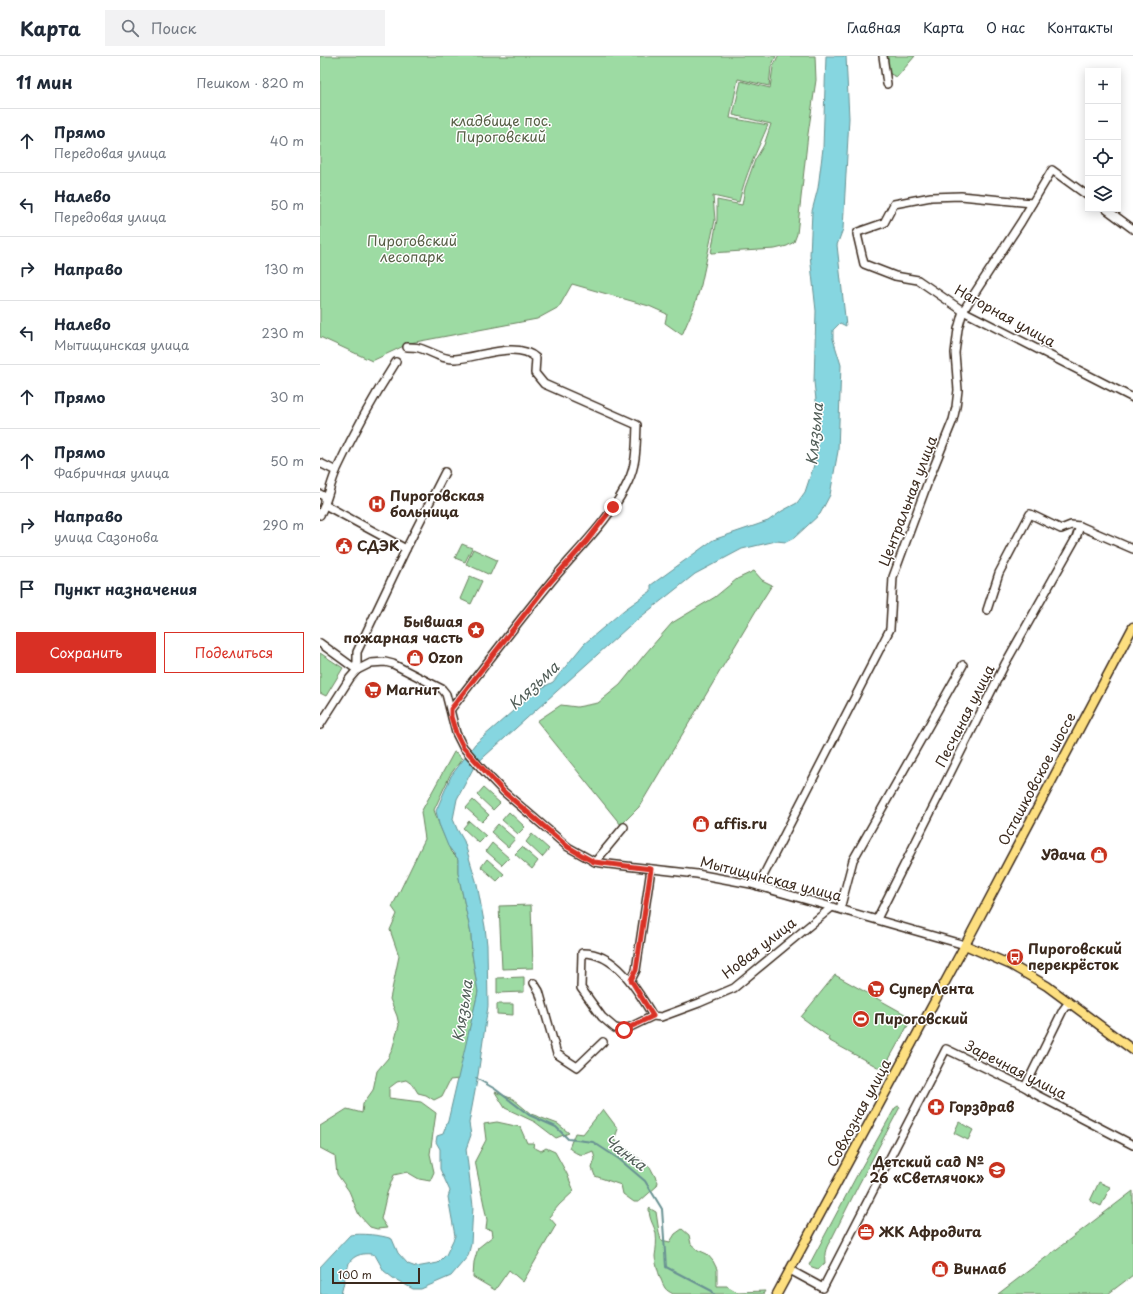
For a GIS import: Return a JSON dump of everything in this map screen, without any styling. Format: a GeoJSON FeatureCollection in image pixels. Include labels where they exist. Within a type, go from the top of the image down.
{"type":"FeatureCollection","features":[{"type":"Feature","properties":{"kind":"main road","name":"Осташковское шоссе"},"geometry":{"type":"LineString","coordinates":[[965,945],[1133,627]]}},
{"type":"Feature","properties":{"kind":"main road"},"geometry":{"type":"LineString","coordinates":[[965,945],[1017,968],[1047,986],[1133,1050]]}},
{"type":"Feature","properties":{"kind":"main road","name":"Совхозная улица"},"geometry":{"type":"LineString","coordinates":[[777,1294],[965,945]]}},
{"type":"Feature","properties":{"kind":"street"},"geometry":{"type":"LineString","coordinates":[[883,56],[887,84]]}},
{"type":"Feature","properties":{"kind":"street","name":"Центральная улица"},"geometry":{"type":"LineString","coordinates":[[758,886],[890,629],[893,577],[929,478],[953,420],[956,407],[958,390],[955,353],[958,329],[963,311],[1021,222],[1052,170],[1085,194]]}},
{"type":"Feature","properties":{"kind":"street","name":"Нагорная улица"},"geometry":{"type":"LineString","coordinates":[[1032,203],[961,196],[946,196],[931,197],[894,204],[884,222],[858,232],[858,241],[864,264],[895,276],[918,280],[963,311],[1133,398]]}},
{"type":"Feature","properties":{"kind":"street"},"geometry":{"type":"LineString","coordinates":[[1110,212],[1133,228]]}},
{"type":"Feature","properties":{"kind":"street"},"geometry":{"type":"LineString","coordinates":[[407,347],[419,348],[442,357],[454,359],[519,350],[530,353],[536,358],[535,373],[544,384],[637,425],[636,457],[628,482],[613,507],[587,541],[545,588],[451,709]]}},
{"type":"Feature","properties":{"kind":"street"},"geometry":{"type":"LineString","coordinates":[[320,515],[325,505],[336,471],[374,397],[396,362]]}},
{"type":"Feature","properties":{"kind":"street"},"geometry":{"type":"LineString","coordinates":[[320,463],[336,471]]}},
{"type":"Feature","properties":{"kind":"street"},"geometry":{"type":"LineString","coordinates":[[320,725],[350,678],[357,670],[357,652],[406,549],[446,472]]}},
{"type":"Feature","properties":{"kind":"street"},"geometry":{"type":"LineString","coordinates":[[320,494],[325,497],[325,505]]}},
{"type":"Feature","properties":{"kind":"street"},"geometry":{"type":"LineString","coordinates":[[325,505],[406,549]]}},
{"type":"Feature","properties":{"kind":"street"},"geometry":{"type":"LineString","coordinates":[[987,610],[999,573],[1030,514],[1061,529],[1071,525],[1080,526],[1133,549]]}},
{"type":"Feature","properties":{"kind":"street","name":"Песчаная улица"},"geometry":{"type":"LineString","coordinates":[[877,919],[1005,664],[1076,538],[1080,526]]}},
{"type":"Feature","properties":{"kind":"street"},"geometry":{"type":"LineString","coordinates":[[320,643],[357,670]]}},
{"type":"Feature","properties":{"kind":"street","name":"Мытищинская улица"},"geometry":{"type":"LineString","coordinates":[[357,670],[371,663],[385,662],[393,664],[442,689],[446,694],[451,709],[451,717],[456,733],[463,747],[481,768],[504,792],[568,847],[594,862],[697,874],[758,886],[965,945]]}},
{"type":"Feature","properties":{"kind":"street"},"geometry":{"type":"LineString","coordinates":[[840,909],[853,860],[963,665]]}},
{"type":"Feature","properties":{"kind":"street"},"geometry":{"type":"LineString","coordinates":[[594,862],[624,827]]}},
{"type":"Feature","properties":{"kind":"street"},"geometry":{"type":"LineString","coordinates":[[651,869],[636,970],[631,980],[653,1016]]}},
{"type":"Feature","properties":{"kind":"street","name":"Новая улица"},"geometry":{"type":"LineString","coordinates":[[631,980],[607,960],[588,953],[582,953],[581,988],[602,1017],[610,1025],[614,1028],[624,1030],[653,1016],[661,1017],[700,1003],[734,988],[832,907]]}},
{"type":"Feature","properties":{"kind":"street"},"geometry":{"type":"LineString","coordinates":[[534,982],[539,991],[556,1054],[577,1068],[603,1042]]}},
{"type":"Feature","properties":{"kind":"street"},"geometry":{"type":"LineString","coordinates":[[1063,997],[1063,1010]]}},
{"type":"Feature","properties":{"kind":"street"},"geometry":{"type":"LineString","coordinates":[[1025,1087],[1063,1010],[1066,1006],[1074,1005]]}},
{"type":"Feature","properties":{"kind":"street","name":"Заречная улица"},"geometry":{"type":"LineString","coordinates":[[790,1270],[823,1288],[946,1049],[1025,1087],[1034,1094],[1133,1145]]}},
{"type":"Feature","properties":{"kind":"green space","name":"Пироговский лесопарк"},"geometry":{"type":"Polygon","coordinates":[[[320,56],[776,56],[771,67],[769,86],[738,79],[730,118],[768,125],[748,173],[739,202],[713,196],[715,220],[701,285],[694,307],[682,335],[665,323],[667,314],[649,306],[572,284],[559,307],[537,319],[410,343],[372,361],[320,337],[320,56]]]}},
{"type":"Feature","properties":{"kind":"green space"},"geometry":{"type":"Polygon","coordinates":[[[778,56],[815,56],[816,80],[808,134],[797,234],[794,242],[787,246],[775,249],[711,253],[717,220],[717,200],[742,205],[745,188],[755,160],[764,145],[771,124],[733,115],[741,81],[770,88],[773,67],[778,56]]]}},
{"type":"Feature","properties":{"kind":"green space"},"geometry":{"type":"Polygon","coordinates":[[[886,56],[915,56],[897,77],[888,73],[886,56]]]}},
{"type":"Feature","properties":{"kind":"green space"},"geometry":{"type":"Polygon","coordinates":[[[462,544],[472,548],[465,562],[455,558],[462,544]]]}},
{"type":"Feature","properties":{"kind":"green space"},"geometry":{"type":"Polygon","coordinates":[[[473,549],[497,560],[490,575],[466,564],[473,549]]]}},
{"type":"Feature","properties":{"kind":"green space"},"geometry":{"type":"Polygon","coordinates":[[[754,571],[762,580],[772,585],[639,807],[621,825],[537,721],[561,705],[577,707],[598,703],[620,685],[672,623],[715,597],[737,579],[754,571]]]}},
{"type":"Feature","properties":{"kind":"green space"},"geometry":{"type":"Polygon","coordinates":[[[470,576],[482,581],[471,604],[460,599],[470,576]]]}},
{"type":"Feature","properties":{"kind":"green space"},"geometry":{"type":"Polygon","coordinates":[[[320,653],[343,668],[326,696],[320,693],[320,653]]]}},
{"type":"Feature","properties":{"kind":"green space"},"geometry":{"type":"Polygon","coordinates":[[[454,752],[457,753],[462,759],[450,775],[434,810],[451,852],[458,859],[458,873],[471,934],[472,954],[478,992],[459,1079],[450,1080],[442,1096],[434,1100],[426,1095],[418,1093],[413,1085],[406,1080],[397,1082],[389,1088],[389,1098],[421,1102],[436,1113],[430,1154],[434,1172],[430,1181],[419,1179],[407,1172],[394,1175],[387,1193],[381,1219],[387,1228],[377,1229],[370,1227],[359,1215],[349,1191],[337,1174],[335,1156],[320,1148],[320,1126],[347,1109],[362,1113],[363,1104],[373,1090],[377,1071],[388,1058],[392,1050],[399,1025],[390,999],[399,956],[390,930],[397,914],[392,907],[425,839],[421,812],[454,752]]]}},
{"type":"Feature","properties":{"kind":"green space"},"geometry":{"type":"Polygon","coordinates":[[[483,788],[500,803],[493,810],[477,795],[483,788]]]}},
{"type":"Feature","properties":{"kind":"green space"},"geometry":{"type":"Polygon","coordinates":[[[473,800],[489,815],[482,822],[466,808],[473,800]]]}},
{"type":"Feature","properties":{"kind":"green space"},"geometry":{"type":"Polygon","coordinates":[[[509,812],[525,827],[518,834],[502,820],[509,812]]]}},
{"type":"Feature","properties":{"kind":"green space"},"geometry":{"type":"Polygon","coordinates":[[[469,821],[486,836],[479,843],[463,828],[469,821]]]}},
{"type":"Feature","properties":{"kind":"green space"},"geometry":{"type":"Polygon","coordinates":[[[498,824],[515,839],[508,847],[491,832],[498,824]]]}},
{"type":"Feature","properties":{"kind":"green space"},"geometry":{"type":"Polygon","coordinates":[[[532,834],[549,849],[542,857],[526,842],[532,834]]]}},
{"type":"Feature","properties":{"kind":"green space"},"geometry":{"type":"Polygon","coordinates":[[[492,843],[509,858],[502,865],[486,851],[492,843]]]}},
{"type":"Feature","properties":{"kind":"green space"},"geometry":{"type":"Polygon","coordinates":[[[522,847],[538,861],[532,869],[515,854],[522,847]]]}},
{"type":"Feature","properties":{"kind":"green space"},"geometry":{"type":"Polygon","coordinates":[[[487,859],[504,874],[497,881],[481,867],[487,859]]]}},
{"type":"Feature","properties":{"kind":"green space"},"geometry":{"type":"Polygon","coordinates":[[[531,905],[533,968],[502,969],[499,906],[531,905]]]}},
{"type":"Feature","properties":{"kind":"green space","name":"Пироговский"},"geometry":{"type":"Polygon","coordinates":[[[835,975],[912,1018],[883,1070],[828,1040],[829,1037],[801,1017],[835,975]]]}},
{"type":"Feature","properties":{"kind":"green space"},"geometry":{"type":"Polygon","coordinates":[[[524,977],[524,992],[497,993],[497,978],[524,977]]]}},
{"type":"Feature","properties":{"kind":"green space"},"geometry":{"type":"Polygon","coordinates":[[[497,1004],[513,1004],[513,1015],[497,1014],[497,1004]]]}},
{"type":"Feature","properties":{"kind":"green space"},"geometry":{"type":"Polygon","coordinates":[[[495,1092],[513,1099],[531,1114],[558,1124],[569,1133],[556,1138],[535,1122],[505,1108],[495,1092]]]}},
{"type":"Feature","properties":{"kind":"green space"},"geometry":{"type":"Polygon","coordinates":[[[898,1106],[900,1107],[827,1247],[825,1253],[825,1263],[818,1269],[812,1267],[809,1265],[856,1177],[895,1108],[898,1106]]]}},
{"type":"Feature","properties":{"kind":"green space"},"geometry":{"type":"Polygon","coordinates":[[[603,1109],[618,1129],[614,1140],[650,1167],[658,1182],[657,1186],[639,1202],[634,1202],[623,1194],[621,1185],[595,1176],[592,1168],[595,1159],[593,1151],[586,1154],[581,1154],[575,1153],[569,1148],[575,1133],[583,1134],[603,1109]]]}},
{"type":"Feature","properties":{"kind":"green space"},"geometry":{"type":"Polygon","coordinates":[[[497,1122],[520,1127],[527,1143],[534,1143],[533,1147],[541,1151],[546,1148],[555,1152],[574,1191],[549,1217],[556,1225],[523,1282],[509,1270],[495,1290],[473,1277],[474,1262],[478,1248],[493,1236],[492,1230],[486,1229],[487,1220],[475,1161],[486,1140],[484,1124],[497,1122]]]}},
{"type":"Feature","properties":{"kind":"green space"},"geometry":{"type":"Polygon","coordinates":[[[959,1122],[973,1130],[968,1140],[954,1133],[959,1122]]]}},
{"type":"Feature","properties":{"kind":"green space"},"geometry":{"type":"Polygon","coordinates":[[[1099,1182],[1110,1187],[1101,1206],[1090,1201],[1099,1182]]]}},
{"type":"Feature","properties":{"kind":"green space"},"geometry":{"type":"Polygon","coordinates":[[[1133,1191],[1133,1275],[1108,1294],[998,1294],[1133,1191]]]}},
{"type":"Feature","properties":{"kind":"green space"},"geometry":{"type":"Polygon","coordinates":[[[649,1208],[656,1212],[661,1240],[670,1242],[675,1234],[682,1229],[689,1235],[691,1244],[698,1250],[707,1254],[717,1269],[717,1286],[727,1286],[737,1292],[765,1291],[763,1294],[673,1294],[668,1291],[665,1288],[658,1272],[655,1256],[656,1234],[649,1208]]]}},
{"type":"Feature","properties":{"kind":"water"},"geometry":{"type":"Polygon","coordinates":[[[826,56],[846,56],[849,118],[843,229],[837,245],[846,326],[840,323],[833,330],[833,339],[841,365],[838,451],[830,495],[820,514],[794,538],[786,542],[776,541],[742,549],[695,574],[628,627],[475,765],[457,799],[453,819],[464,841],[477,884],[487,945],[488,1006],[469,1123],[471,1135],[466,1149],[473,1206],[471,1244],[468,1256],[451,1276],[421,1289],[413,1289],[393,1278],[384,1271],[375,1255],[360,1254],[349,1263],[341,1294],[320,1294],[320,1267],[350,1235],[360,1234],[383,1236],[392,1239],[398,1253],[408,1264],[416,1267],[438,1263],[446,1255],[455,1236],[448,1197],[450,1191],[440,1169],[440,1149],[436,1142],[437,1136],[443,1134],[448,1121],[478,992],[472,954],[471,934],[458,873],[458,859],[448,846],[439,824],[436,811],[451,776],[475,744],[536,691],[553,682],[584,644],[624,610],[651,591],[651,585],[713,540],[768,521],[797,503],[805,492],[816,459],[819,427],[814,382],[816,311],[810,255],[812,211],[818,188],[823,148],[826,56]]]}},
{"type":"Feature","properties":{"kind":"waterway","name":"Чанка"},"geometry":{"type":"LineString","coordinates":[[476,1078],[495,1089],[529,1115],[556,1127],[568,1139],[593,1142],[619,1159],[645,1181],[662,1209],[666,1267],[712,1291],[714,1294]]}},
{"type":"Feature","properties":{"kind":"place","name":"Пироговская больница"},"geometry":{"type":"Point","coordinates":[377,504]}},
{"type":"Feature","properties":{"kind":"place","name":"СДЭК"},"geometry":{"type":"Point","coordinates":[344,546]}},
{"type":"Feature","properties":{"kind":"place","name":"Бывшая пожарная часть"},"geometry":{"type":"Point","coordinates":[476,630]}},
{"type":"Feature","properties":{"kind":"place","name":"Ozon"},"geometry":{"type":"Point","coordinates":[415,658]}},
{"type":"Feature","properties":{"kind":"place","name":"Магнит"},"geometry":{"type":"Point","coordinates":[373,690]}},
{"type":"Feature","properties":{"kind":"place","name":"affis.ru"},"geometry":{"type":"Point","coordinates":[701,824]}},
{"type":"Feature","properties":{"kind":"place","name":"Удача"},"geometry":{"type":"Point","coordinates":[1099,855]}},
{"type":"Feature","properties":{"kind":"place","name":"Пироговский перекрёсток"},"geometry":{"type":"Point","coordinates":[1015,957]}},
{"type":"Feature","properties":{"kind":"place","name":"СуперЛента"},"geometry":{"type":"Point","coordinates":[876,989]}},
{"type":"Feature","properties":{"kind":"place","name":"Пироговский"},"geometry":{"type":"Point","coordinates":[861,1019]}},
{"type":"Feature","properties":{"kind":"place","name":"Горздрав"},"geometry":{"type":"Point","coordinates":[936,1107]}},
{"type":"Feature","properties":{"kind":"place","name":"Детский сад № 26 «Светлячок»"},"geometry":{"type":"Point","coordinates":[997,1170]}},
{"type":"Feature","properties":{"kind":"place","name":"ЖК Афродита"},"geometry":{"type":"Point","coordinates":[866,1232]}},
{"type":"Feature","properties":{"kind":"place","name":"Винлаб"},"geometry":{"type":"Point","coordinates":[940,1269]}},
{"type":"Feature","properties":{"kind":"route"},"geometry":{"type":"LineString","coordinates":[[613,507],[587,541],[545,588],[451,709],[451,717],[456,733],[463,747],[481,768],[504,792],[568,847],[594,862],[651,869],[652,873],[636,970],[631,980],[653,1016],[624,1030]]}},
{"type":"Feature","properties":{"kind":"park label","name":"кладбище пос. Пироговский"},"geometry":{"type":"Point","coordinates":[501,130]}},
{"type":"Feature","properties":{"kind":"water label","name":"Клязьма"},"geometry":{"type":"Point","coordinates":[815,434]}},
{"type":"Feature","properties":{"kind":"water label","name":"Клязьма"},"geometry":{"type":"Point","coordinates":[534,686]}},
{"type":"Feature","properties":{"kind":"water label","name":"Клязьма"},"geometry":{"type":"Point","coordinates":[463,1011]}}]}
